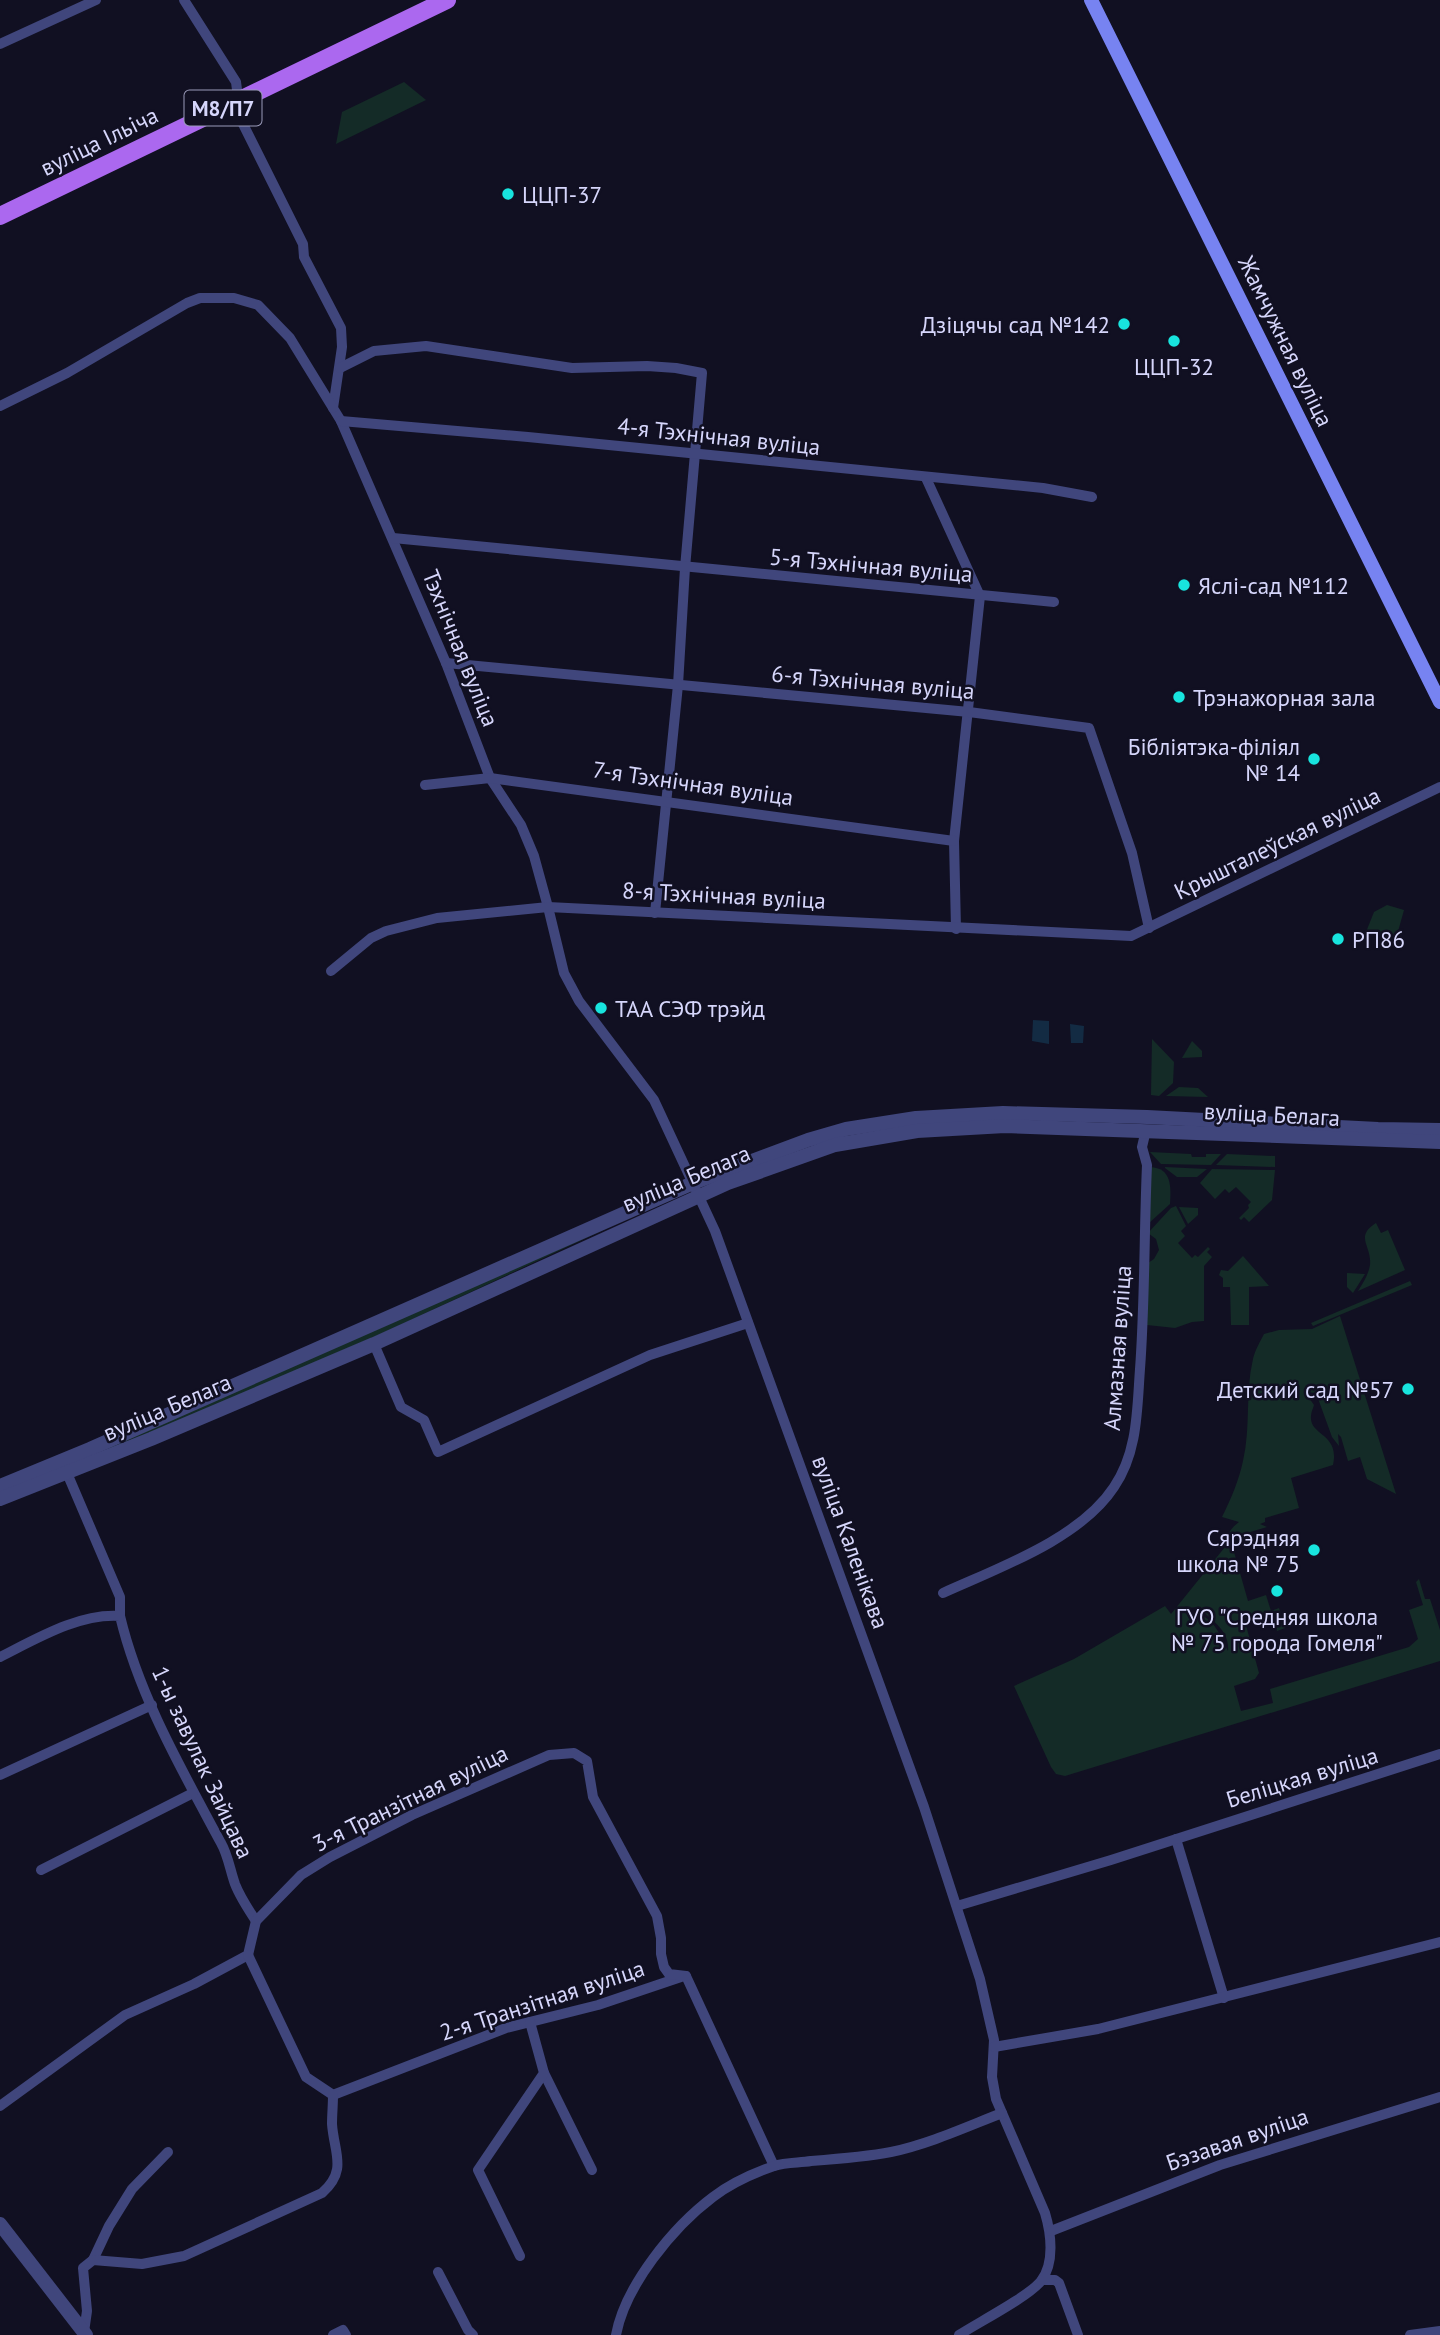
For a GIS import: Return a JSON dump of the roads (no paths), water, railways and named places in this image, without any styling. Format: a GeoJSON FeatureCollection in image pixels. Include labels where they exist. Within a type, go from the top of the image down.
{"type":"FeatureCollection","features":[{"type":"Feature","properties":{"kind":"main road","name":"вуліца Ільіча"},"geometry":{"type":"LineString","coordinates":[[0,216],[447,0]]}},
{"type":"Feature","properties":{"kind":"main road","name":"Жамчужная вуліца"},"geometry":{"type":"LineString","coordinates":[[1091,0],[1440,702]]}},
{"type":"Feature","properties":{"kind":"street"},"geometry":{"type":"LineString","coordinates":[[0,44],[96,0]]}},
{"type":"Feature","properties":{"kind":"street"},"geometry":{"type":"LineString","coordinates":[[184,0],[236,82],[241,120],[303,244],[304,257],[341,328],[340,368],[333,408]]}},
{"type":"Feature","properties":{"kind":"street","name":"Тэхнічная вуліца"},"geometry":{"type":"LineString","coordinates":[[0,406],[67,373],[200,298],[234,298],[258,305],[290,338],[341,421],[446,663],[491,778],[520,825],[534,856],[564,974],[579,1001],[654,1100],[696,1189]]}},
{"type":"Feature","properties":{"kind":"street"},"geometry":{"type":"LineString","coordinates":[[340,368],[374,351],[426,346],[572,368],[647,366],[702,373],[668,801],[655,912]]}},
{"type":"Feature","properties":{"kind":"street","name":"4-я Тэхнічная вуліца"},"geometry":{"type":"LineString","coordinates":[[341,421],[1043,488],[1092,497]]}},
{"type":"Feature","properties":{"kind":"street"},"geometry":{"type":"LineString","coordinates":[[926,478],[980,596],[954,841],[956,929]]}},
{"type":"Feature","properties":{"kind":"street","name":"5-я Тэхнічная вуліца"},"geometry":{"type":"LineString","coordinates":[[393,538],[1054,603]]}},
{"type":"Feature","properties":{"kind":"street","name":"6-я Тэхнічная вуліца"},"geometry":{"type":"LineString","coordinates":[[446,663],[969,712],[1088,729],[1132,853],[1149,928]]}},
{"type":"Feature","properties":{"kind":"street","name":"7-я Тэхнічная вуліца"},"geometry":{"type":"LineString","coordinates":[[425,785],[491,778],[954,841]]}},
{"type":"Feature","properties":{"kind":"street","name":"Крышталеўская вуліца"},"geometry":{"type":"LineString","coordinates":[[1131,936],[1440,787]]}},
{"type":"Feature","properties":{"kind":"street","name":"8-я Тэхнічная вуліца"},"geometry":{"type":"LineString","coordinates":[[331,971],[371,938],[386,931],[437,918],[548,907],[1131,936]]}},
{"type":"Feature","properties":{"kind":"street","name":"вуліца Белага"},"geometry":{"type":"LineString","coordinates":[[0,1499],[65,1467],[808,1140],[857,1127],[916,1118],[1003,1113],[1440,1130]]}},
{"type":"Feature","properties":{"kind":"street","name":"вуліца Белага"},"geometry":{"type":"LineString","coordinates":[[0,1486],[65,1467],[373,1344],[696,1189],[835,1145],[917,1131],[1005,1126],[1146,1130],[1326,1140],[1440,1142]]}},
{"type":"Feature","properties":{"kind":"street","name":"Алмазная вуліца"},"geometry":{"type":"LineString","coordinates":[[943,1593],[1044,1547],[1084,1519],[1114,1488],[1130,1455],[1136,1424],[1143,1330],[1147,1165],[1142,1146],[1146,1130]]}},
{"type":"Feature","properties":{"kind":"street","name":"вуліца Каленікава"},"geometry":{"type":"LineString","coordinates":[[696,1189],[715,1231],[860,1628],[957,1906],[980,1979],[994,2048],[993,2089],[1051,2231]]}},
{"type":"Feature","properties":{"kind":"street"},"geometry":{"type":"LineString","coordinates":[[373,1344],[396,1399],[405,1411],[424,1420],[438,1452],[650,1355],[748,1323]]}},
{"type":"Feature","properties":{"kind":"street","name":"1-ы завулак Зайцава"},"geometry":{"type":"LineString","coordinates":[[65,1467],[120,1597],[120,1616],[128,1649],[193,1793],[223,1846],[235,1884],[256,1922]]}},
{"type":"Feature","properties":{"kind":"street"},"geometry":{"type":"LineString","coordinates":[[0,1657],[80,1621],[100,1615],[120,1616]]}},
{"type":"Feature","properties":{"kind":"street"},"geometry":{"type":"LineString","coordinates":[[0,1775],[152,1705]]}},
{"type":"Feature","properties":{"kind":"street","name":"3-я Транзітная вуліца"},"geometry":{"type":"LineString","coordinates":[[256,1922],[301,1875],[330,1857],[412,1815],[549,1755],[574,1753],[587,1761],[593,1797],[657,1916],[664,1967],[669,1974],[686,1976]]}},
{"type":"Feature","properties":{"kind":"street","name":"Беліцкая вуліца"},"geometry":{"type":"LineString","coordinates":[[957,1906],[1440,1755]]}},
{"type":"Feature","properties":{"kind":"street"},"geometry":{"type":"LineString","coordinates":[[41,1870],[193,1793]]}},
{"type":"Feature","properties":{"kind":"street"},"geometry":{"type":"LineString","coordinates":[[1176,1839],[1224,1998]]}},
{"type":"Feature","properties":{"kind":"street"},"geometry":{"type":"LineString","coordinates":[[93,2260],[142,2264],[184,2256],[322,2193],[332,2184],[339,2166],[332,2125],[333,2095],[306,2077],[248,1955],[256,1922]]}},
{"type":"Feature","properties":{"kind":"street"},"geometry":{"type":"LineString","coordinates":[[994,2048],[1098,2029],[1440,1942]]}},
{"type":"Feature","properties":{"kind":"street"},"geometry":{"type":"LineString","coordinates":[[0,2106],[125,2015],[194,1984],[248,1955]]}},
{"type":"Feature","properties":{"kind":"street"},"geometry":{"type":"LineString","coordinates":[[686,1976],[774,2166]]}},
{"type":"Feature","properties":{"kind":"street","name":"2-я Транзітная вуліца"},"geometry":{"type":"LineString","coordinates":[[333,2095],[506,2028],[598,2005],[686,1976]]}},
{"type":"Feature","properties":{"kind":"street"},"geometry":{"type":"LineString","coordinates":[[530,2022],[544,2073],[592,2170]]}},
{"type":"Feature","properties":{"kind":"street"},"geometry":{"type":"LineString","coordinates":[[520,2256],[478,2170],[544,2073]]}},
{"type":"Feature","properties":{"kind":"street","name":"Бэзавая вуліца"},"geometry":{"type":"LineString","coordinates":[[1051,2231],[1220,2165],[1440,2097]]}},
{"type":"Feature","properties":{"kind":"street"},"geometry":{"type":"LineString","coordinates":[[617,2335],[622,2312],[641,2278],[689,2218],[731,2185],[774,2166],[893,2151],[1002,2113]]}},
{"type":"Feature","properties":{"kind":"street"},"geometry":{"type":"LineString","coordinates":[[85,2334],[87,2311],[83,2268],[93,2260],[109,2226],[132,2189],[168,2152]]}},
{"type":"Feature","properties":{"kind":"street"},"geometry":{"type":"LineString","coordinates":[[0,2224],[85,2334]]}},
{"type":"Feature","properties":{"kind":"street"},"geometry":{"type":"LineString","coordinates":[[959,2335],[1026,2294],[1042,2280],[1049,2260],[1051,2231]]}},
{"type":"Feature","properties":{"kind":"street"},"geometry":{"type":"LineString","coordinates":[[438,2272],[473,2335]]}},
{"type":"Feature","properties":{"kind":"street"},"geometry":{"type":"LineString","coordinates":[[1042,2280],[1055,2280],[1059,2283],[1078,2335]]}},
{"type":"Feature","properties":{"kind":"street"},"geometry":{"type":"LineString","coordinates":[[333,2335],[343,2330],[346,2335]]}},
{"type":"Feature","properties":{"kind":"street"},"geometry":{"type":"LineString","coordinates":[[1410,2335],[1440,2331]]}},
{"type":"Feature","properties":{"kind":"water"},"geometry":{"type":"Polygon","coordinates":[[[1033,1020],[1049,1021],[1049,1044],[1032,1041],[1033,1020]]]}},
{"type":"Feature","properties":{"kind":"water"},"geometry":{"type":"Polygon","coordinates":[[[1070,1024],[1084,1026],[1083,1043],[1071,1043],[1070,1024]]]}},
{"type":"Feature","properties":{"kind":"place","name":"ЦЦП-37"},"geometry":{"type":"Point","coordinates":[508,194]}},
{"type":"Feature","properties":{"kind":"place","name":"Дзіцячы сад №142"},"geometry":{"type":"Point","coordinates":[1124,324]}},
{"type":"Feature","properties":{"kind":"place","name":"ЦЦП-32"},"geometry":{"type":"Point","coordinates":[1174,341]}},
{"type":"Feature","properties":{"kind":"place","name":"Яслі-сад №112"},"geometry":{"type":"Point","coordinates":[1184,585]}},
{"type":"Feature","properties":{"kind":"place","name":"Трэнажорная зала"},"geometry":{"type":"Point","coordinates":[1179,697]}},
{"type":"Feature","properties":{"kind":"place","name":"Бібліятэка-філіял № 14"},"geometry":{"type":"Point","coordinates":[1314,759]}},
{"type":"Feature","properties":{"kind":"place","name":"РП86"},"geometry":{"type":"Point","coordinates":[1338,939]}},
{"type":"Feature","properties":{"kind":"place","name":"ТАА СЭФ трэйд"},"geometry":{"type":"Point","coordinates":[601,1008]}},
{"type":"Feature","properties":{"kind":"place","name":"Детский сад №57"},"geometry":{"type":"Point","coordinates":[1408,1389]}},
{"type":"Feature","properties":{"kind":"place","name":"Сярэдняя школа № 75"},"geometry":{"type":"Point","coordinates":[1314,1550]}},
{"type":"Feature","properties":{"kind":"place","name":"ГУО \"Средняя школа № 75 города Гомеля\""},"geometry":{"type":"Point","coordinates":[1277,1591]}}]}
